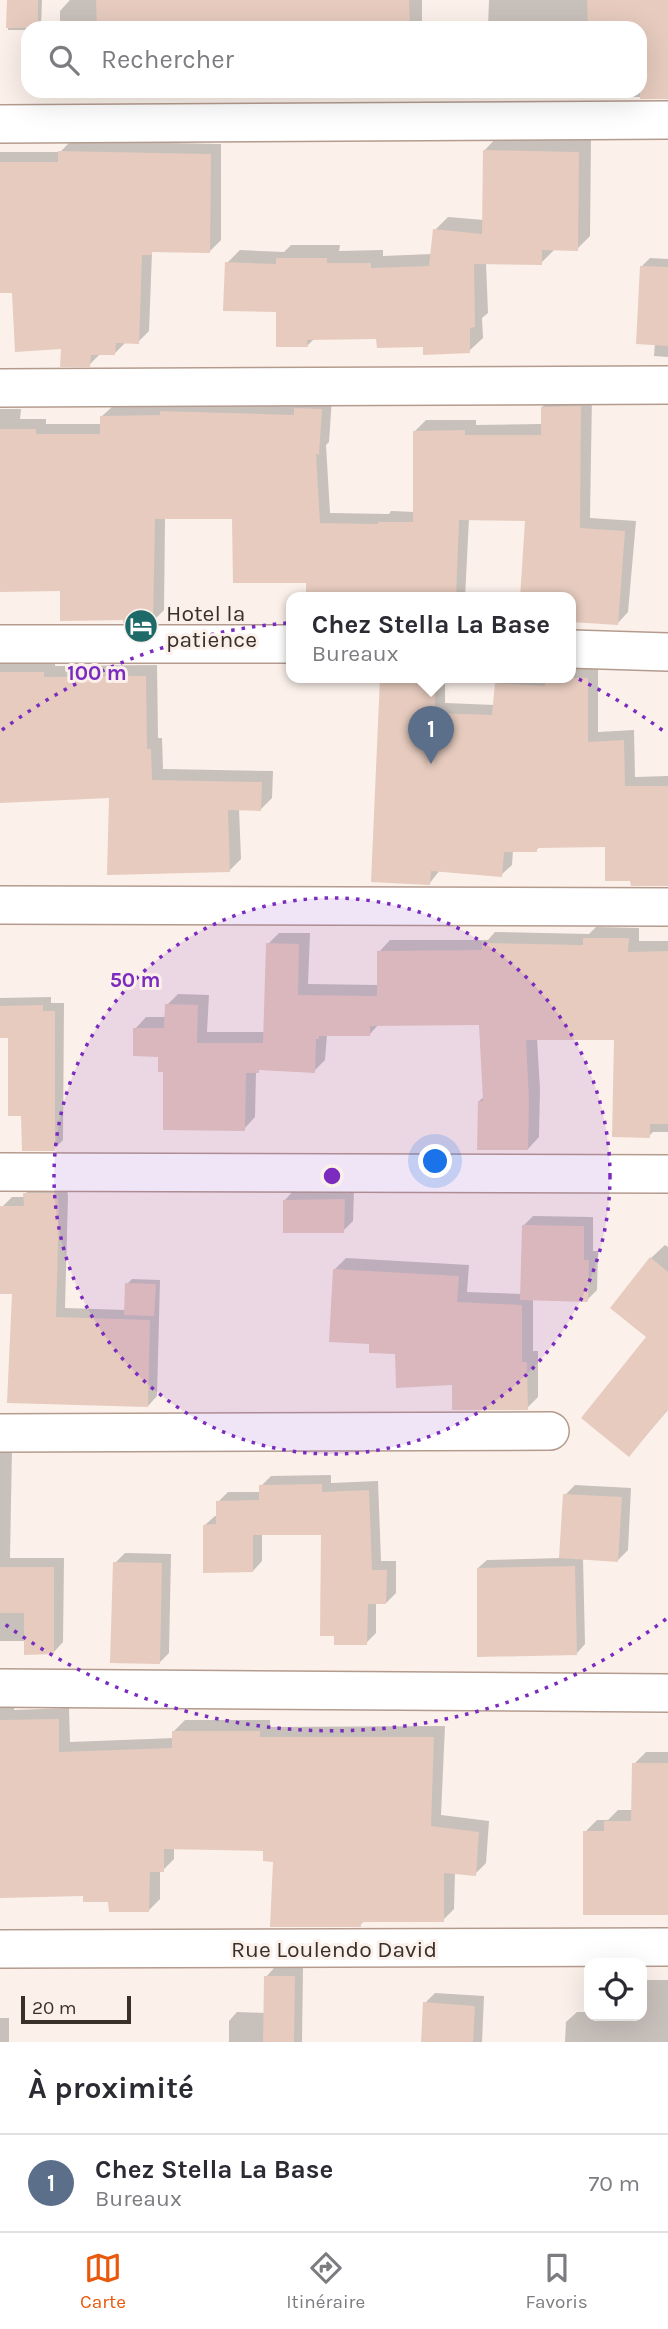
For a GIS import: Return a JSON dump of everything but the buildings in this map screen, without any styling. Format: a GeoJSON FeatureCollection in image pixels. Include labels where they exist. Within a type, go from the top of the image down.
{"type":"FeatureCollection","features":[{"type":"Feature","properties":{"kind":"street"},"geometry":{"type":"LineString","coordinates":[[0,124],[668,120]]}},
{"type":"Feature","properties":{"kind":"street"},"geometry":{"type":"LineString","coordinates":[[0,388],[668,384]]}},
{"type":"Feature","properties":{"kind":"street"},"geometry":{"type":"LineString","coordinates":[[0,644],[286,644]]}},
{"type":"Feature","properties":{"kind":"street"},"geometry":{"type":"LineString","coordinates":[[576,649],[668,652]]}},
{"type":"Feature","properties":{"kind":"street"},"geometry":{"type":"LineString","coordinates":[[0,905],[668,906]]}},
{"type":"Feature","properties":{"kind":"street"},"geometry":{"type":"LineString","coordinates":[[0,1172],[668,1174]]}},
{"type":"Feature","properties":{"kind":"street"},"geometry":{"type":"LineString","coordinates":[[0,1433],[550,1432]]}},
{"type":"Feature","properties":{"kind":"street"},"geometry":{"type":"LineString","coordinates":[[0,1688],[668,1693]]}},
{"type":"Feature","properties":{"kind":"street","name":"Rue Loulendo David"},"geometry":{"type":"LineString","coordinates":[[0,1949],[668,1947]]}},
{"type":"Feature","properties":{"kind":"place","name":"Hotel la patience"},"geometry":{"type":"Point","coordinates":[141,626]}},
{"type":"Feature","properties":{"kind":"place","name":"Chez Stella La Base"},"geometry":{"type":"Point","coordinates":[431,764]}}]}
